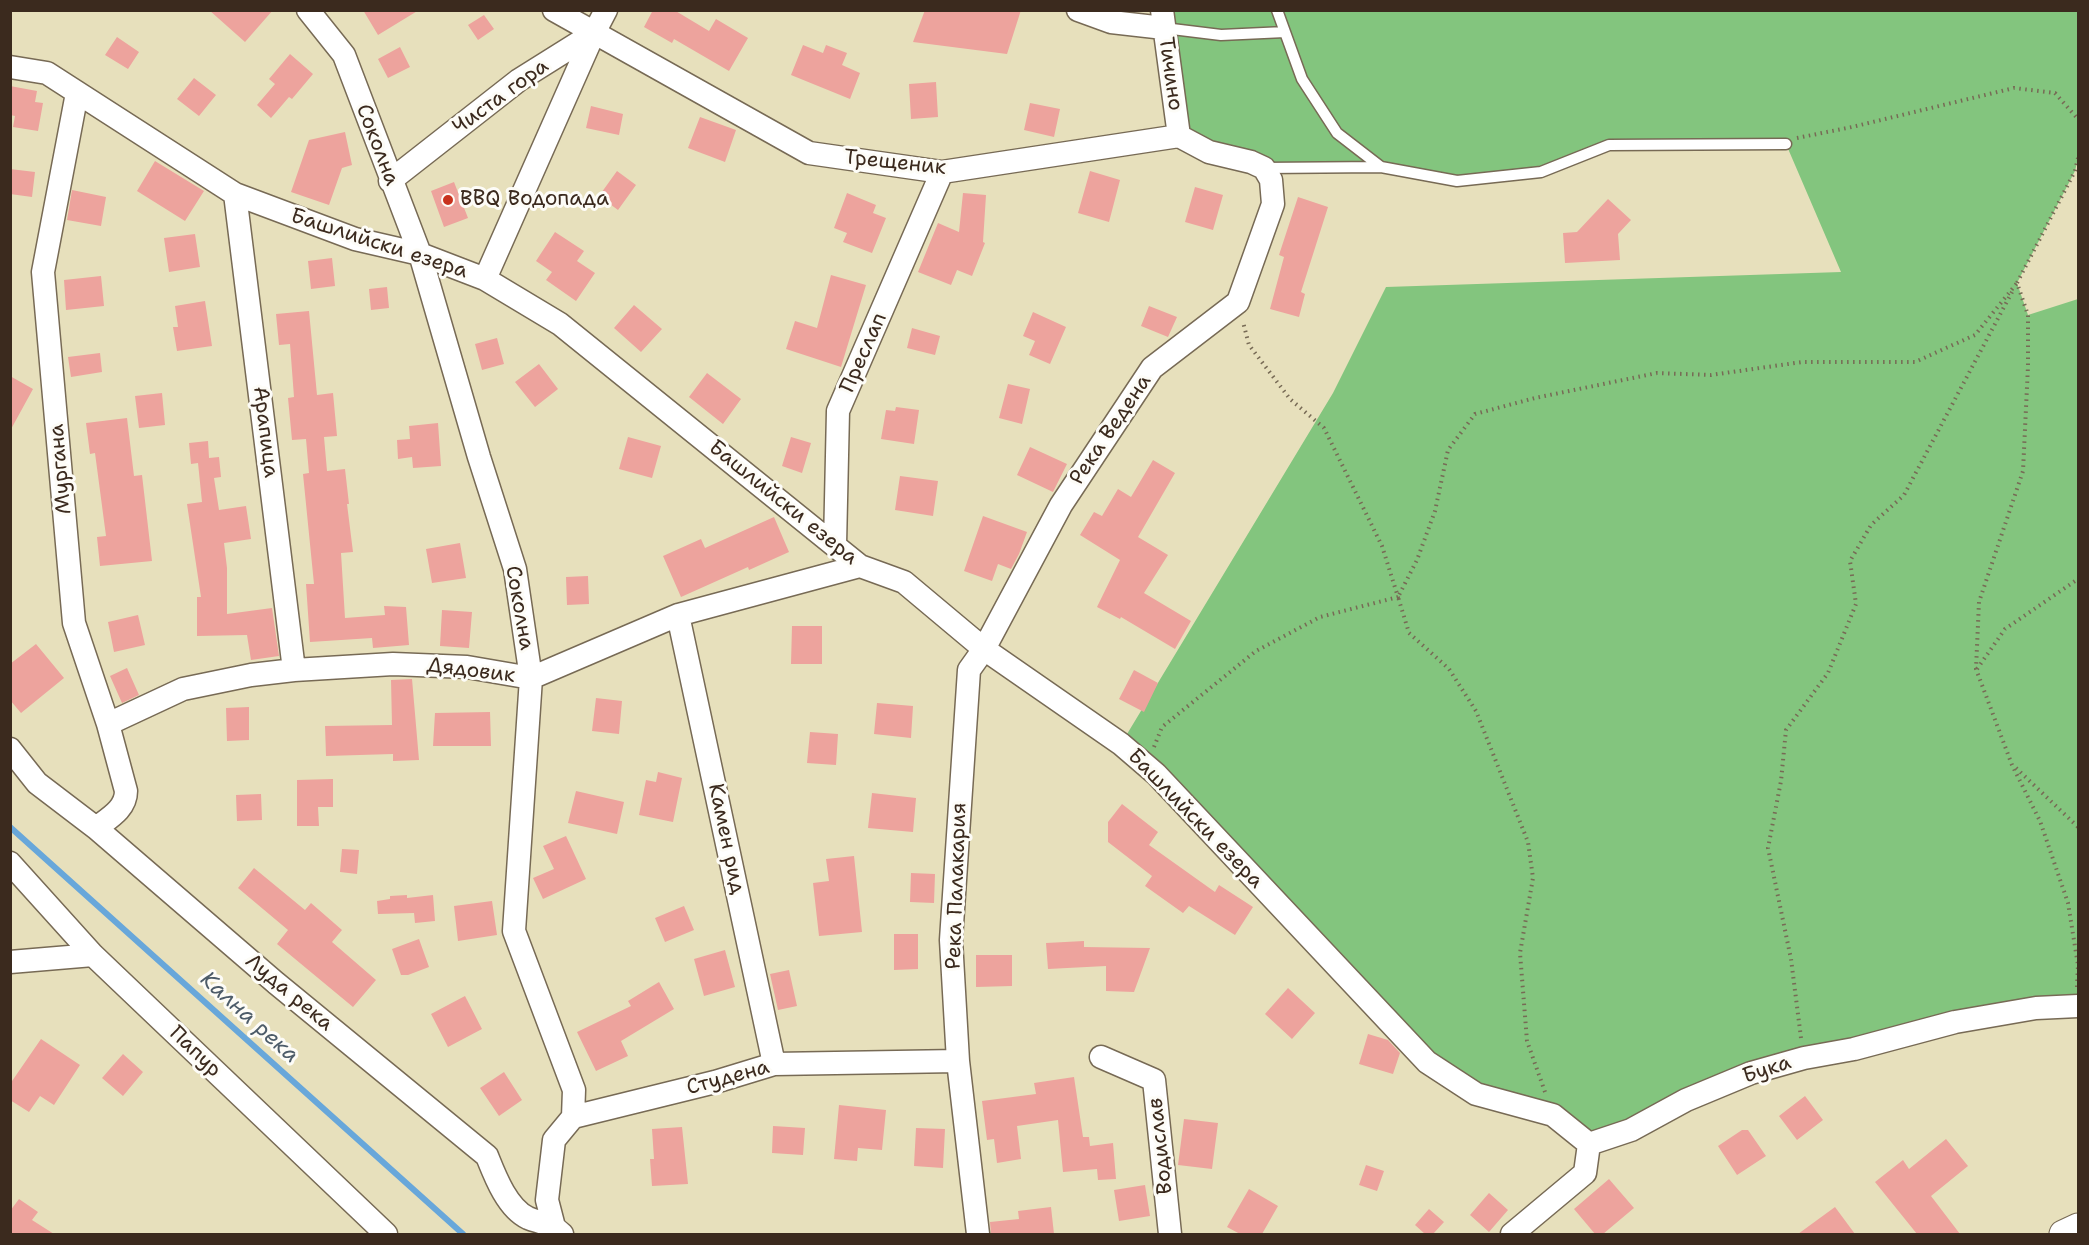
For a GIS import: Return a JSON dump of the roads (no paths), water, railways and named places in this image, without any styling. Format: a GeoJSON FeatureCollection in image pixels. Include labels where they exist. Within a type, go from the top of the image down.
{"type":"FeatureCollection","features":[{"type":"Feature","properties":{"kind":"street","name":"Соколна"},"geometry":{"type":"LineString","coordinates":[[308,10],[344,55],[390,181],[420,254],[479,457],[515,569],[531,678],[514,931],[574,1090],[573,1117]]}},
{"type":"Feature","properties":{"kind":"street","name":"Трещеник"},"geometry":{"type":"LineString","coordinates":[[554,10],[809,153],[942,172],[1179,136]]}},
{"type":"Feature","properties":{"kind":"street"},"geometry":{"type":"LineString","coordinates":[[485,279],[606,10]]}},
{"type":"Feature","properties":{"kind":"street"},"geometry":{"type":"LineString","coordinates":[[1078,10],[1111,22],[1163,19]]}},
{"type":"Feature","properties":{"kind":"street","name":"Тичино"},"geometry":{"type":"LineString","coordinates":[[1163,19],[1179,136]]}},
{"type":"Feature","properties":{"kind":"street","name":"Чиста гора"},"geometry":{"type":"LineString","coordinates":[[390,181],[519,80],[594,33]]}},
{"type":"Feature","properties":{"kind":"street","name":"Башлийски езера"},"geometry":{"type":"LineString","coordinates":[[10,68],[47,73],[235,194],[355,239],[420,254],[485,279],[560,324],[860,566],[904,582],[984,649],[1121,744],[1156,774],[1427,1062],[1476,1094],[1553,1115],[1589,1144]]}},
{"type":"Feature","properties":{"kind":"street","name":"Мургана"},"geometry":{"type":"LineString","coordinates":[[78,93],[43,272],[75,622],[108,724],[126,791],[126,801],[121,808],[96,828]]}},
{"type":"Feature","properties":{"kind":"street"},"geometry":{"type":"LineString","coordinates":[[1179,136],[1209,152],[1251,162],[1264,168]]}},
{"type":"Feature","properties":{"kind":"street","name":"Река Ведена"},"geometry":{"type":"LineString","coordinates":[[984,649],[1061,505],[1152,368],[1238,302],[1273,204],[1271,180],[1264,168]]}},
{"type":"Feature","properties":{"kind":"street","name":"Преслап"},"geometry":{"type":"LineString","coordinates":[[835,545],[838,411],[942,172]]}},
{"type":"Feature","properties":{"kind":"street","name":"Арапица"},"geometry":{"type":"LineString","coordinates":[[235,194],[294,670]]}},
{"type":"Feature","properties":{"kind":"street","name":"Дядовик"},"geometry":{"type":"LineString","coordinates":[[108,724],[183,689],[251,675],[294,670],[393,664],[467,667],[531,678],[678,615],[860,566]]}},
{"type":"Feature","properties":{"kind":"street","name":"Камен рид"},"geometry":{"type":"LineString","coordinates":[[678,615],[774,1064]]}},
{"type":"Feature","properties":{"kind":"street","name":"Река Палакария"},"geometry":{"type":"LineString","coordinates":[[978,1234],[958,1061],[952,928],[969,670],[984,649]]}},
{"type":"Feature","properties":{"kind":"street","name":"Луда река"},"geometry":{"type":"LineString","coordinates":[[10,749],[37,783],[96,828],[276,983],[487,1156],[502,1193],[525,1217],[558,1231]]}},
{"type":"Feature","properties":{"kind":"street","name":"Папур"},"geometry":{"type":"LineString","coordinates":[[10,862],[93,955],[386,1234]]}},
{"type":"Feature","properties":{"kind":"street"},"geometry":{"type":"LineString","coordinates":[[10,962],[93,955]]}},
{"type":"Feature","properties":{"kind":"street","name":"Бука"},"geometry":{"type":"LineString","coordinates":[[1589,1144],[1631,1130],[1686,1100],[1740,1078],[1804,1058],[1854,1049],[1955,1022],[2036,1008],[2078,1006]]}},
{"type":"Feature","properties":{"kind":"street","name":"Водислав"},"geometry":{"type":"LineString","coordinates":[[1101,1057],[1154,1080],[1170,1234]]}},
{"type":"Feature","properties":{"kind":"street","name":"Студена"},"geometry":{"type":"LineString","coordinates":[[573,1117],[715,1082],[774,1064],[958,1061]]}},
{"type":"Feature","properties":{"kind":"street"},"geometry":{"type":"LineString","coordinates":[[558,1231],[547,1200],[554,1140],[573,1117]]}},
{"type":"Feature","properties":{"kind":"street"},"geometry":{"type":"LineString","coordinates":[[1512,1234],[1585,1173],[1589,1144]]}},
{"type":"Feature","properties":{"kind":"street"},"geometry":{"type":"LineString","coordinates":[[2063,1234],[2079,1227]]}},
{"type":"Feature","properties":{"kind":"lane"},"geometry":{"type":"LineString","coordinates":[[1277,10],[1302,79],[1337,133],[1381,167]]}},
{"type":"Feature","properties":{"kind":"lane"},"geometry":{"type":"LineString","coordinates":[[1163,19],[1221,35],[1285,32]]}},
{"type":"Feature","properties":{"kind":"lane"},"geometry":{"type":"LineString","coordinates":[[1264,168],[1381,167],[1457,181],[1541,171],[1609,145],[1786,144]]}},
{"type":"Feature","properties":{"kind":"waterway","name":"Кална река"},"geometry":{"type":"LineString","coordinates":[[10,827],[463,1234]]}},
{"type":"Feature","properties":{"kind":"place","name":"BBQ Водопада"},"geometry":{"type":"Point","coordinates":[448,200]}}]}
